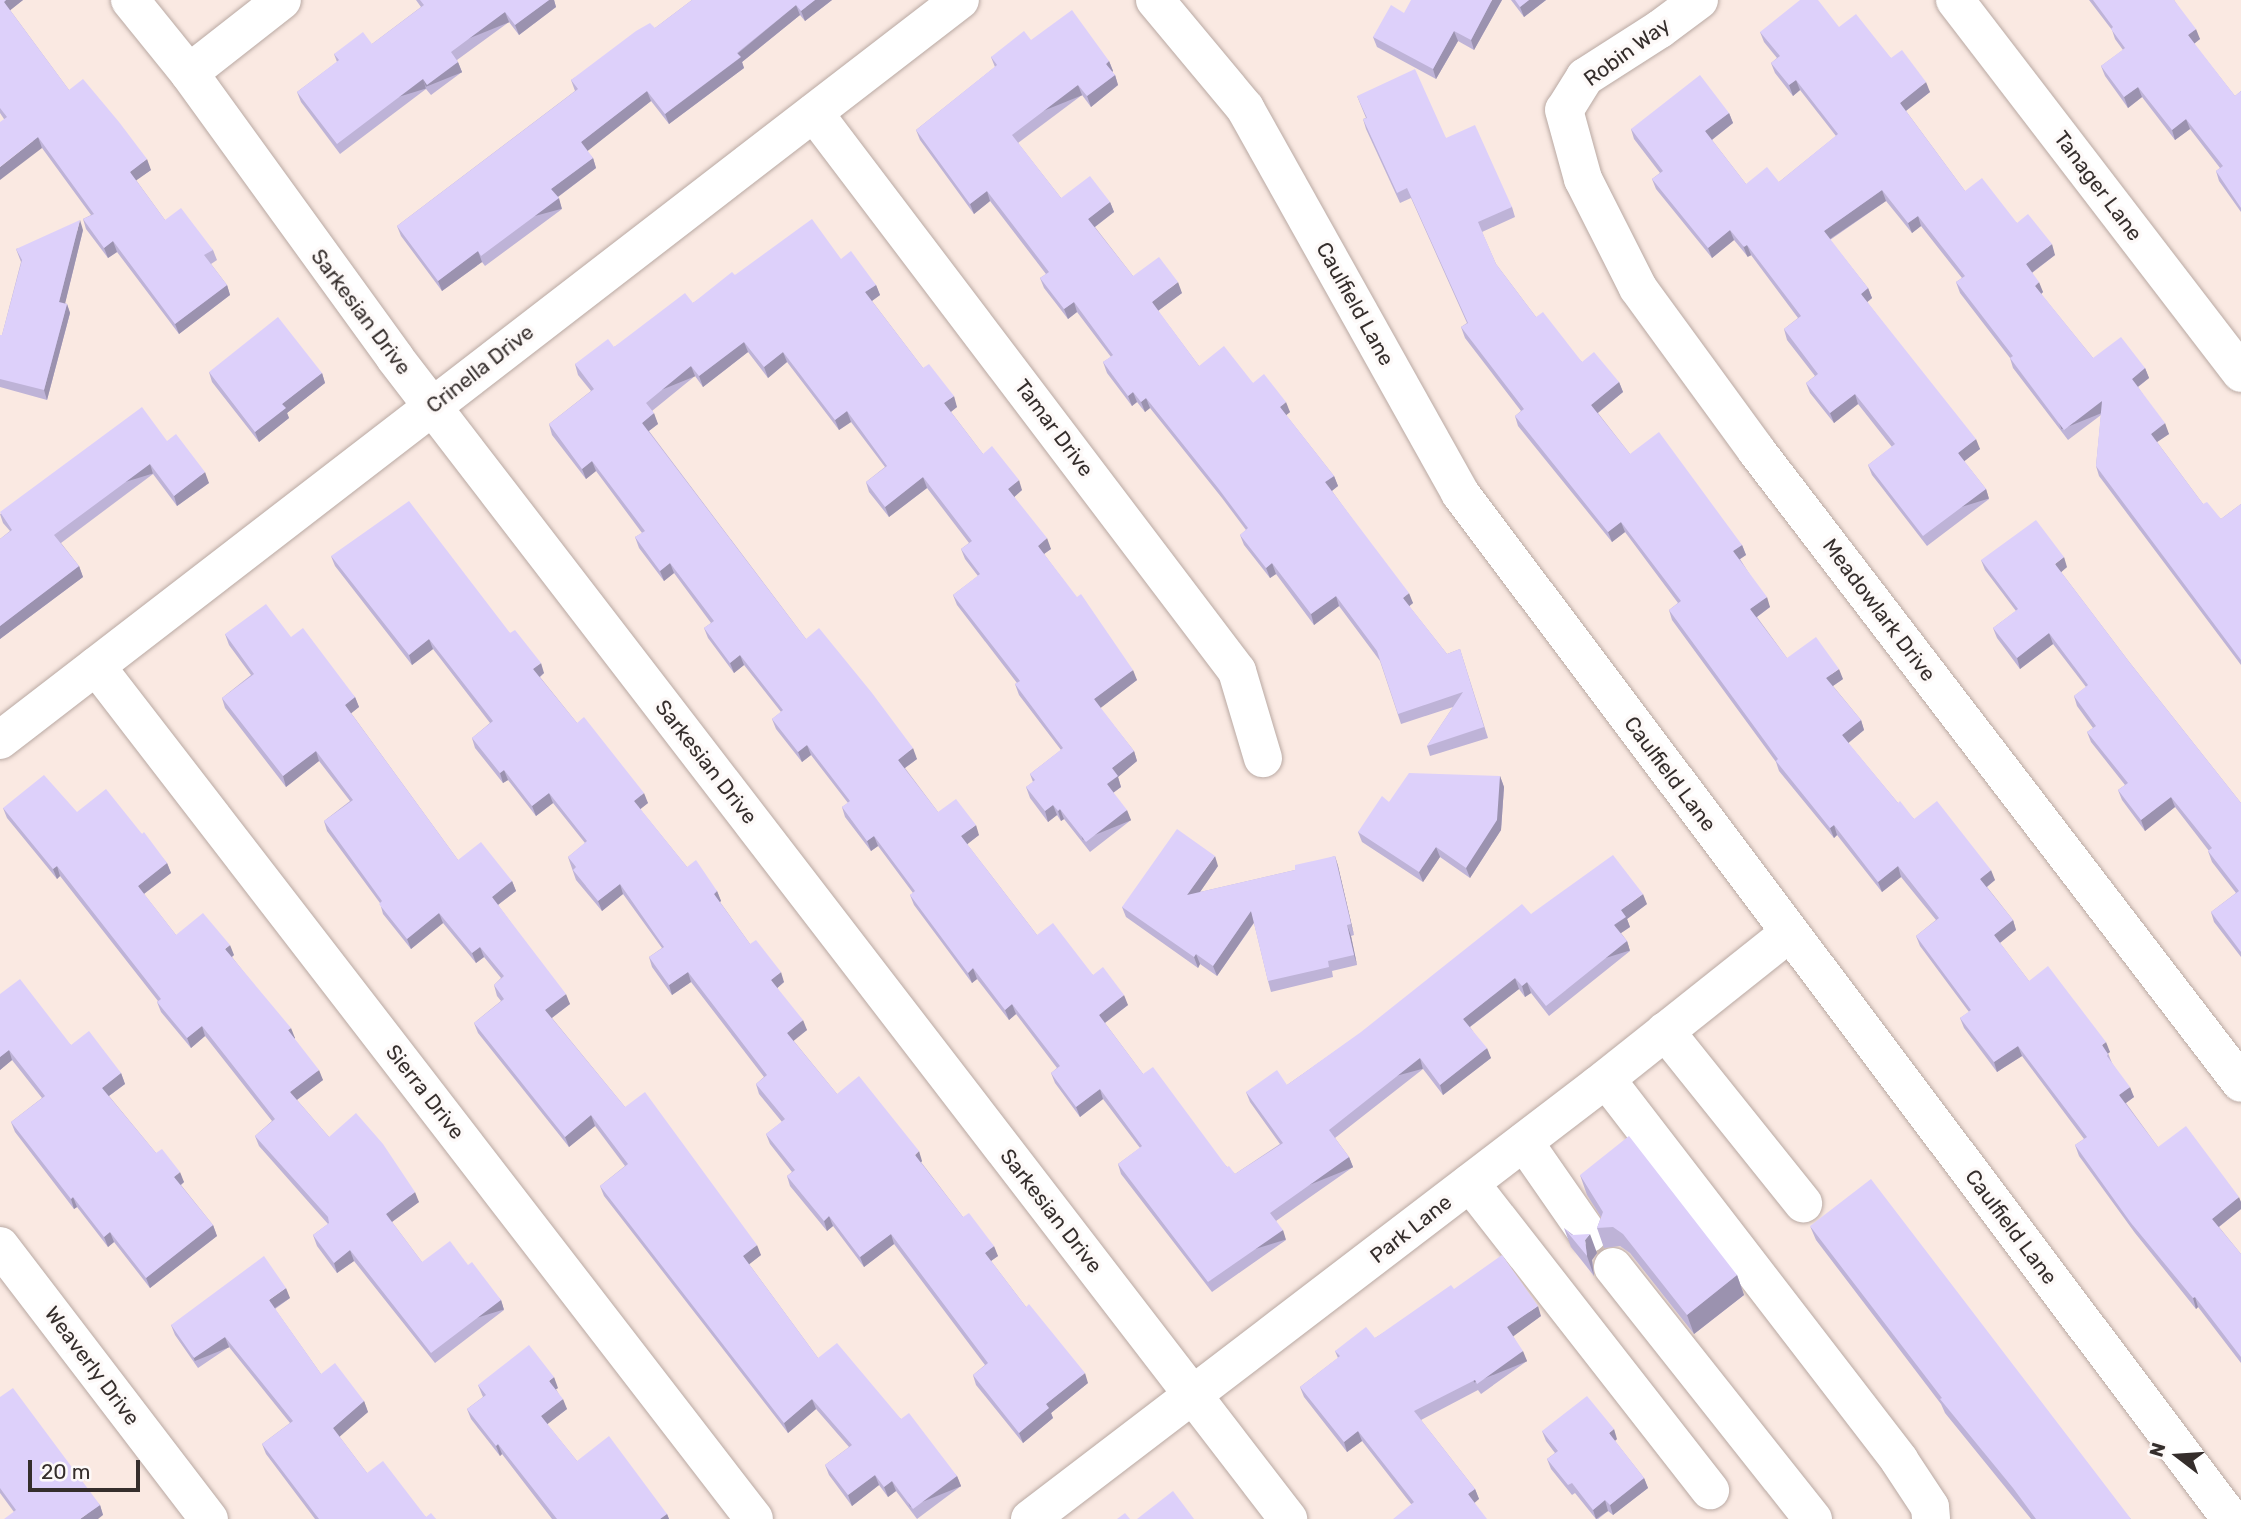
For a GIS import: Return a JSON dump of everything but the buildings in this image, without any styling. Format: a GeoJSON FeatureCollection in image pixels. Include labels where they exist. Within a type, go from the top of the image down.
{"type":"FeatureCollection","features":[{"type":"Feature","properties":{"kind":"street","name":"Sarkesian Drive"},"geometry":{"type":"LineString","coordinates":[[130,0],[188,73],[257,172],[432,406],[1287,1519]]}},
{"type":"Feature","properties":{"kind":"street"},"geometry":{"type":"LineString","coordinates":[[188,73],[282,0]]}},
{"type":"Feature","properties":{"kind":"street","name":"Crinella Drive"},"geometry":{"type":"LineString","coordinates":[[0,740],[960,0]]}},
{"type":"Feature","properties":{"kind":"street","name":"Caulfield Lane"},"geometry":{"type":"LineString","coordinates":[[1155,0],[1245,108],[1460,493],[2231,1519]]}},
{"type":"Feature","properties":{"kind":"street","name":"Robin Way"},"geometry":{"type":"LineString","coordinates":[[1563,110],[1585,77],[1660,29],[1699,0]]}},
{"type":"Feature","properties":{"kind":"street","name":"Tanager Lane"},"geometry":{"type":"LineString","coordinates":[[1955,0],[2241,373]]}},
{"type":"Feature","properties":{"kind":"street","name":"Meadowlark Drive"},"geometry":{"type":"LineString","coordinates":[[1563,110],[1583,179],[1638,288],[1756,450],[2241,1083]]}},
{"type":"Feature","properties":{"kind":"street","name":"Tamar Drive"},"geometry":{"type":"LineString","coordinates":[[814,113],[1237,671],[1263,758]]}},
{"type":"Feature","properties":{"kind":"street","name":"Sierra Drive"},"geometry":{"type":"LineString","coordinates":[[96,666],[754,1519]]}},
{"type":"Feature","properties":{"kind":"street","name":"Park Lane"},"geometry":{"type":"LineString","coordinates":[[1030,1519],[1606,1079],[1789,933]]}},
{"type":"Feature","properties":{"kind":"street"},"geometry":{"type":"LineString","coordinates":[[1665,1031],[1803,1203]]}},
{"type":"Feature","properties":{"kind":"street"},"geometry":{"type":"LineString","coordinates":[[1606,1079],[1899,1460],[1930,1507],[1931,1519]]}},
{"type":"Feature","properties":{"kind":"street"},"geometry":{"type":"LineString","coordinates":[[1524,1142],[1588,1234]]}},
{"type":"Feature","properties":{"kind":"street"},"geometry":{"type":"LineString","coordinates":[[1471,1183],[1710,1490]]}},
{"type":"Feature","properties":{"kind":"street","name":"Weaverly Drive"},"geometry":{"type":"LineString","coordinates":[[0,1246],[209,1519]]}},
{"type":"Feature","properties":{"kind":"street"},"geometry":{"type":"LineString","coordinates":[[1613,1267],[1813,1519]]}}]}
